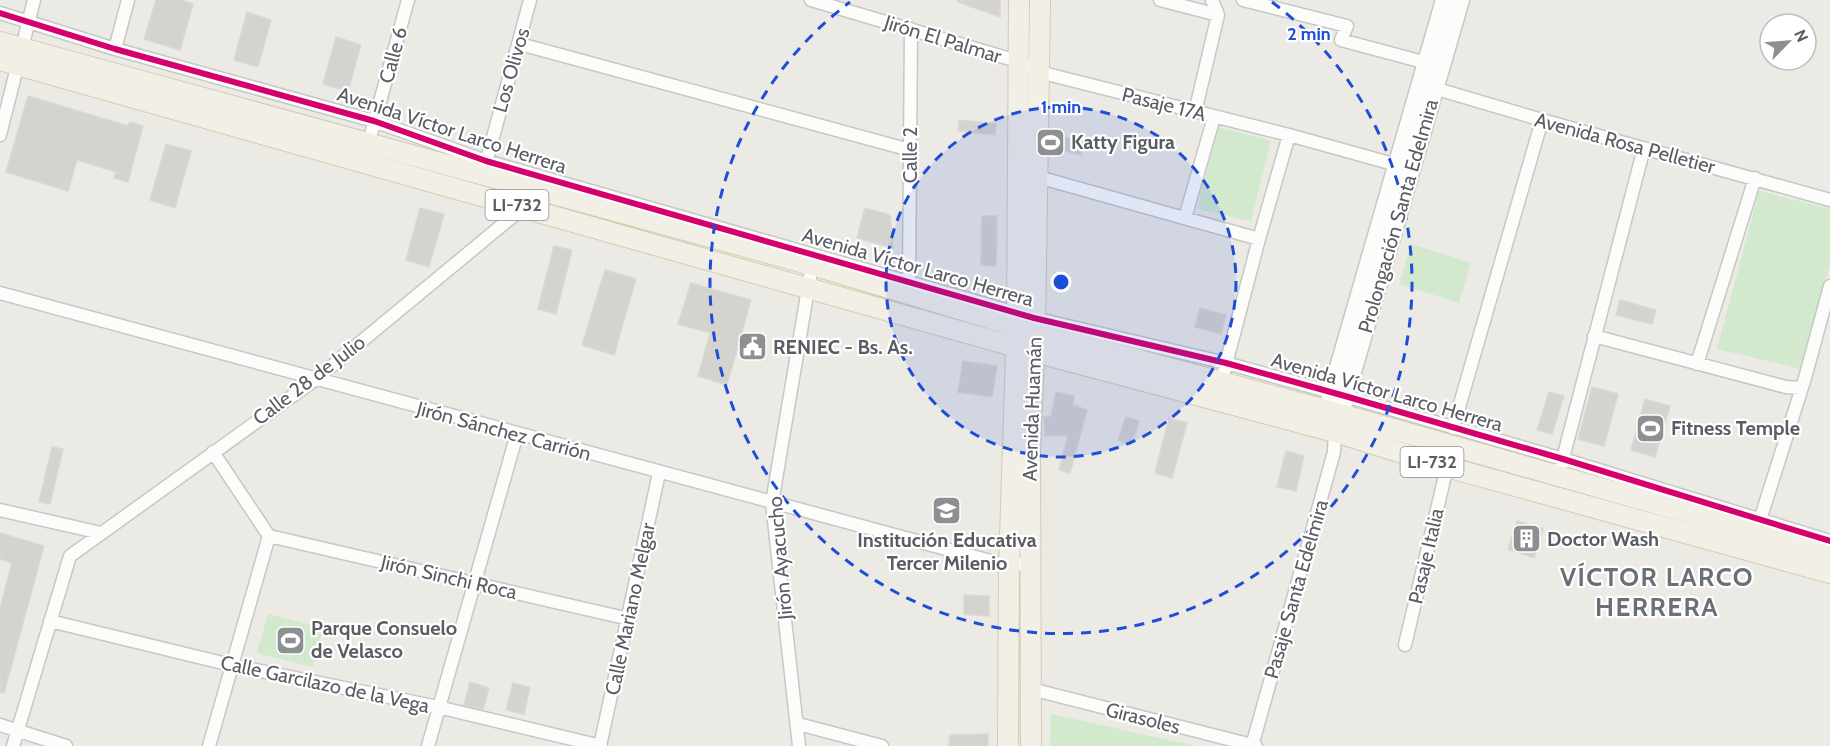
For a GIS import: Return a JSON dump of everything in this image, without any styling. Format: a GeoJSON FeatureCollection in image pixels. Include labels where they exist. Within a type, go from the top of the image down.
{"type":"FeatureCollection","features":[{"type":"Feature","properties":{"kind":"main road","name":"Avenida Huamán"},"geometry":{"type":"LineString","coordinates":[[1018,0],[1017,61],[1026,331]]}},
{"type":"Feature","properties":{"kind":"main road","name":"Avenida Huamán"},"geometry":{"type":"LineString","coordinates":[[1008,746],[1009,566],[1021,449],[1026,331],[1038,177],[1040,0]]}},
{"type":"Feature","properties":{"kind":"main road","name":"Avenida Víctor Larco Herrera"},"geometry":{"type":"LineString","coordinates":[[0,42],[14,58],[806,288],[1026,331]]}},
{"type":"Feature","properties":{"kind":"main road","name":"Avenida Víctor Larco Herrera"},"geometry":{"type":"LineString","coordinates":[[14,58],[368,145],[485,168],[528,186],[812,265],[1026,331],[1101,359],[1183,382],[1334,412],[1447,467],[1830,573]]}},
{"type":"Feature","properties":{"kind":"main road","name":"Avenida Víctor Larco Herrera"},"geometry":{"type":"LineString","coordinates":[[1183,382],[1221,383],[1560,467],[1830,553]]}},
{"type":"Feature","properties":{"kind":"main road","name":"Avenida Huamán"},"geometry":{"type":"LineString","coordinates":[[1021,449],[1030,562],[1031,746]]}},
{"type":"Feature","properties":{"kind":"street"},"geometry":{"type":"LineString","coordinates":[[0,135],[14,58],[34,0]]}},
{"type":"Feature","properties":{"kind":"street"},"geometry":{"type":"LineString","coordinates":[[115,49],[128,0]]}},
{"type":"Feature","properties":{"kind":"street","name":"Calle 6"},"geometry":{"type":"LineString","coordinates":[[368,145],[408,0]]}},
{"type":"Feature","properties":{"kind":"street","name":"Los Olivos"},"geometry":{"type":"LineString","coordinates":[[485,168],[530,0]]}},
{"type":"Feature","properties":{"kind":"street","name":"Jirón El Palmar"},"geometry":{"type":"LineString","coordinates":[[811,0],[1017,61],[1040,72]]}},
{"type":"Feature","properties":{"kind":"street"},"geometry":{"type":"LineString","coordinates":[[1160,0],[1218,15]]}},
{"type":"Feature","properties":{"kind":"street"},"geometry":{"type":"LineString","coordinates":[[1195,112],[1218,15],[1212,0]]}},
{"type":"Feature","properties":{"kind":"street"},"geometry":{"type":"LineString","coordinates":[[1243,0],[1347,26],[1341,40],[1427,63]]}},
{"type":"Feature","properties":{"kind":"street","name":"Prolongación Santa Edelmira"},"geometry":{"type":"LineString","coordinates":[[1428,87],[1427,63],[1445,0]]}},
{"type":"Feature","properties":{"kind":"street","name":"Prolongación Santa Edelmira"},"geometry":{"type":"LineString","coordinates":[[1334,412],[1428,87],[1460,0]]}},
{"type":"Feature","properties":{"kind":"street","name":"Avenida Víctor Larco Herrera"},"geometry":{"type":"LineString","coordinates":[[0,13],[115,49],[374,121],[485,168],[909,280],[1026,331],[1226,363],[1334,412],[1453,428],[1560,467],[1830,541]]}},
{"type":"Feature","properties":{"kind":"street","name":"Calle 2"},"geometry":{"type":"LineString","coordinates":[[909,280],[911,29]]}},
{"type":"Feature","properties":{"kind":"street"},"geometry":{"type":"LineString","coordinates":[[520,44],[910,150]]}},
{"type":"Feature","properties":{"kind":"street","name":"Pasaje 17A"},"geometry":{"type":"LineString","coordinates":[[1040,72],[1405,167]]}},
{"type":"Feature","properties":{"kind":"street","name":"Avenida Rosa Pelletier"},"geometry":{"type":"LineString","coordinates":[[1428,87],[1830,200]]}},
{"type":"Feature","properties":{"kind":"street"},"geometry":{"type":"LineString","coordinates":[[1185,218],[1214,117]]}},
{"type":"Feature","properties":{"kind":"street"},"geometry":{"type":"LineString","coordinates":[[1453,428],[1542,120]]}},
{"type":"Feature","properties":{"kind":"street"},"geometry":{"type":"LineString","coordinates":[[1221,383],[1289,135]]}},
{"type":"Feature","properties":{"kind":"street"},"geometry":{"type":"LineString","coordinates":[[1560,467],[1644,148]]}},
{"type":"Feature","properties":{"kind":"street"},"geometry":{"type":"LineString","coordinates":[[1038,177],[1259,239]]}},
{"type":"Feature","properties":{"kind":"street"},"geometry":{"type":"LineString","coordinates":[[1698,364],[1755,178]]}},
{"type":"Feature","properties":{"kind":"street"},"geometry":{"type":"LineString","coordinates":[[524,207],[528,186]]}},
{"type":"Feature","properties":{"kind":"street","name":"Calle 28 de Julio"},"geometry":{"type":"LineString","coordinates":[[50,621],[70,556],[316,379],[524,207]]}},
{"type":"Feature","properties":{"kind":"street","name":"Jirón Ayacucho"},"geometry":{"type":"LineString","coordinates":[[799,746],[772,503],[806,288],[812,265]]}},
{"type":"Feature","properties":{"kind":"street"},"geometry":{"type":"LineString","coordinates":[[1760,520],[1830,286]]}},
{"type":"Feature","properties":{"kind":"street","name":"Jirón Sánchez Carrión"},"geometry":{"type":"LineString","coordinates":[[0,293],[1009,566]]}},
{"type":"Feature","properties":{"kind":"street"},"geometry":{"type":"LineString","coordinates":[[1594,336],[1786,387],[1801,388]]}},
{"type":"Feature","properties":{"kind":"street","name":"Pasaje Santa Edelmira"},"geometry":{"type":"LineString","coordinates":[[1253,746],[1334,452],[1334,412]]}},
{"type":"Feature","properties":{"kind":"street"},"geometry":{"type":"LineString","coordinates":[[428,746],[517,434]]}},
{"type":"Feature","properties":{"kind":"street"},"geometry":{"type":"LineString","coordinates":[[209,746],[269,536],[213,452]]}},
{"type":"Feature","properties":{"kind":"street","name":"Pasaje Italia"},"geometry":{"type":"LineString","coordinates":[[1405,645],[1447,467]]}},
{"type":"Feature","properties":{"kind":"street","name":"Calle Mariano Melgar"},"geometry":{"type":"LineString","coordinates":[[600,746],[659,473]]}},
{"type":"Feature","properties":{"kind":"street"},"geometry":{"type":"LineString","coordinates":[[0,510],[101,533]]}},
{"type":"Feature","properties":{"kind":"street","name":"Jirón Sinchi Roca"},"geometry":{"type":"LineString","coordinates":[[269,536],[629,618]]}},
{"type":"Feature","properties":{"kind":"street"},"geometry":{"type":"LineString","coordinates":[[1009,566],[1030,562]]}},
{"type":"Feature","properties":{"kind":"street"},"geometry":{"type":"LineString","coordinates":[[13,746],[50,621]]}},
{"type":"Feature","properties":{"kind":"street","name":"Calle Garcilazo de la Vega"},"geometry":{"type":"LineString","coordinates":[[50,621],[231,665],[438,707],[600,746]]}},
{"type":"Feature","properties":{"kind":"street","name":"Girasoles"},"geometry":{"type":"LineString","coordinates":[[1031,689],[1253,746]]}},
{"type":"Feature","properties":{"kind":"street"},"geometry":{"type":"LineString","coordinates":[[798,724],[882,746]]}},
{"type":"Feature","properties":{"kind":"street"},"geometry":{"type":"LineString","coordinates":[[0,725],[66,746]]}},
{"type":"Feature","properties":{"kind":"green space"},"geometry":{"type":"Polygon","coordinates":[[[1218,127],[1271,141],[1251,221],[1197,209],[1218,127]]]}},
{"type":"Feature","properties":{"kind":"green space"},"geometry":{"type":"Polygon","coordinates":[[[1759,191],[1830,209],[1830,264],[1801,369],[1717,349],[1759,191]]]}},
{"type":"Feature","properties":{"kind":"green space"},"geometry":{"type":"Polygon","coordinates":[[[1411,244],[1471,263],[1459,303],[1399,284],[1411,244]]]}},
{"type":"Feature","properties":{"kind":"green space","name":"Parque Consuelo de Velasco"},"geometry":{"type":"Polygon","coordinates":[[[268,614],[323,628],[313,667],[257,653],[268,614]]]}},
{"type":"Feature","properties":{"kind":"green space"},"geometry":{"type":"Polygon","coordinates":[[[1052,714],[1195,746],[1050,746],[1052,714]]]}},
{"type":"Feature","properties":{"kind":"building"},"geometry":{"type":"Polygon","coordinates":[[[156,0],[181,0],[193,4],[180,50],[144,39],[156,0]]]}},
{"type":"Feature","properties":{"kind":"building"},"geometry":{"type":"Polygon","coordinates":[[[958,0],[1000,0],[1000,17],[958,2],[958,0]]]}},
{"type":"Feature","properties":{"kind":"building"},"geometry":{"type":"Polygon","coordinates":[[[247,12],[271,20],[258,67],[234,60],[247,12]]]}},
{"type":"Feature","properties":{"kind":"building"},"geometry":{"type":"Polygon","coordinates":[[[336,37],[361,45],[348,91],[323,84],[336,37]]]}},
{"type":"Feature","properties":{"kind":"building"},"geometry":{"type":"Polygon","coordinates":[[[28,96],[128,126],[130,122],[143,126],[128,182],[114,178],[116,172],[77,160],[68,191],[6,172],[28,96]]]}},
{"type":"Feature","properties":{"kind":"building"},"geometry":{"type":"Polygon","coordinates":[[[959,120],[996,124],[995,135],[958,131],[959,120]]]}},
{"type":"Feature","properties":{"kind":"building"},"geometry":{"type":"Polygon","coordinates":[[[1050,134],[1084,142],[1081,155],[1050,147],[1050,134]]]}},
{"type":"Feature","properties":{"kind":"building"},"geometry":{"type":"Polygon","coordinates":[[[166,144],[191,151],[175,208],[150,200],[166,144]]]}},
{"type":"Feature","properties":{"kind":"building"},"geometry":{"type":"Polygon","coordinates":[[[420,208],[444,214],[429,267],[406,260],[420,208]]]}},
{"type":"Feature","properties":{"kind":"building"},"geometry":{"type":"Polygon","coordinates":[[[865,208],[890,215],[893,248],[857,238],[865,208]]]}},
{"type":"Feature","properties":{"kind":"building"},"geometry":{"type":"Polygon","coordinates":[[[982,216],[997,216],[996,266],[981,265],[982,216]]]}},
{"type":"Feature","properties":{"kind":"building"},"geometry":{"type":"Polygon","coordinates":[[[554,246],[572,250],[556,314],[538,309],[554,246]]]}},
{"type":"Feature","properties":{"kind":"building"},"geometry":{"type":"Polygon","coordinates":[[[605,270],[636,279],[614,355],[582,345],[605,270]]]}},
{"type":"Feature","properties":{"kind":"building"},"geometry":{"type":"Polygon","coordinates":[[[691,283],[751,300],[727,385],[698,376],[710,333],[678,324],[691,283]]]}},
{"type":"Feature","properties":{"kind":"building"},"geometry":{"type":"Polygon","coordinates":[[[1620,300],[1656,310],[1652,324],[1616,315],[1620,300]]]}},
{"type":"Feature","properties":{"kind":"building"},"geometry":{"type":"Polygon","coordinates":[[[1200,308],[1226,315],[1221,334],[1195,327],[1200,308]]]}},
{"type":"Feature","properties":{"kind":"building"},"geometry":{"type":"Polygon","coordinates":[[[963,361],[997,366],[992,397],[958,392],[963,361]]]}},
{"type":"Feature","properties":{"kind":"building"},"geometry":{"type":"Polygon","coordinates":[[[1592,387],[1618,394],[1604,446],[1578,439],[1592,387]]]}},
{"type":"Feature","properties":{"kind":"building"},"geometry":{"type":"Polygon","coordinates":[[[1056,392],[1074,396],[1073,405],[1087,410],[1070,473],[1059,470],[1068,435],[1045,436],[1044,417],[1051,416],[1056,392]]]}},
{"type":"Feature","properties":{"kind":"building"},"geometry":{"type":"Polygon","coordinates":[[[1549,392],[1564,396],[1552,434],[1537,430],[1549,392]]]}},
{"type":"Feature","properties":{"kind":"building","name":"Fitness Temple"},"geometry":{"type":"Polygon","coordinates":[[[1645,399],[1670,406],[1655,457],[1631,450],[1645,399]]]}},
{"type":"Feature","properties":{"kind":"building"},"geometry":{"type":"Polygon","coordinates":[[[1126,417],[1139,421],[1131,445],[1118,440],[1126,417]]]}},
{"type":"Feature","properties":{"kind":"building"},"geometry":{"type":"Polygon","coordinates":[[[1169,418],[1187,423],[1172,478],[1155,473],[1169,418]]]}},
{"type":"Feature","properties":{"kind":"building"},"geometry":{"type":"Polygon","coordinates":[[[52,447],[63,449],[50,504],[39,502],[52,447]]]}},
{"type":"Feature","properties":{"kind":"building"},"geometry":{"type":"Polygon","coordinates":[[[1286,451],[1304,456],[1296,491],[1277,487],[1286,451]]]}},
{"type":"Feature","properties":{"kind":"building","name":"Doctor Wash"},"geometry":{"type":"Polygon","coordinates":[[[1517,521],[1543,529],[1534,558],[1508,549],[1517,521]]]}},
{"type":"Feature","properties":{"kind":"building"},"geometry":{"type":"Polygon","coordinates":[[[0,533],[44,546],[4,693],[0,692],[0,608],[12,563],[0,559],[0,533]]]}},
{"type":"Feature","properties":{"kind":"building"},"geometry":{"type":"Polygon","coordinates":[[[964,595],[989,596],[989,616],[964,614],[964,595]]]}},
{"type":"Feature","properties":{"kind":"building"},"geometry":{"type":"Polygon","coordinates":[[[470,682],[489,688],[483,709],[464,705],[470,682]]]}},
{"type":"Feature","properties":{"kind":"building"},"geometry":{"type":"Polygon","coordinates":[[[513,683],[530,687],[524,714],[506,710],[513,683]]]}},
{"type":"Feature","properties":{"kind":"building"},"geometry":{"type":"Polygon","coordinates":[[[988,734],[988,746],[949,746],[950,735],[988,734]]]}},
{"type":"Feature","properties":{"kind":"cycle path"},"geometry":{"type":"LineString","coordinates":[[0,13],[115,49],[374,121],[486,161],[1034,318],[1226,363],[1345,396],[1563,459],[1830,541]]}},
{"type":"Feature","properties":{"kind":"place","name":"Katty Figura"},"geometry":{"type":"Point","coordinates":[1050,142]}},
{"type":"Feature","properties":{"kind":"place","name":"RENIEC - Bs. As."},"geometry":{"type":"Point","coordinates":[752,347]}},
{"type":"Feature","properties":{"kind":"place","name":"Fitness Temple"},"geometry":{"type":"Point","coordinates":[1650,428]}},
{"type":"Feature","properties":{"kind":"place","name":"Institución Educativa Tercer Milenio"},"geometry":{"type":"Point","coordinates":[947,510]}},
{"type":"Feature","properties":{"kind":"place","name":"Doctor Wash"},"geometry":{"type":"Point","coordinates":[1526,539]}},
{"type":"Feature","properties":{"kind":"place","name":"Parque Consuelo de Velasco"},"geometry":{"type":"Point","coordinates":[290,640]}},
{"type":"Feature","properties":{"kind":"district","name":"VÍCTOR LARCO HERRERA"},"geometry":{"type":"Point","coordinates":[1657,592]}}]}
